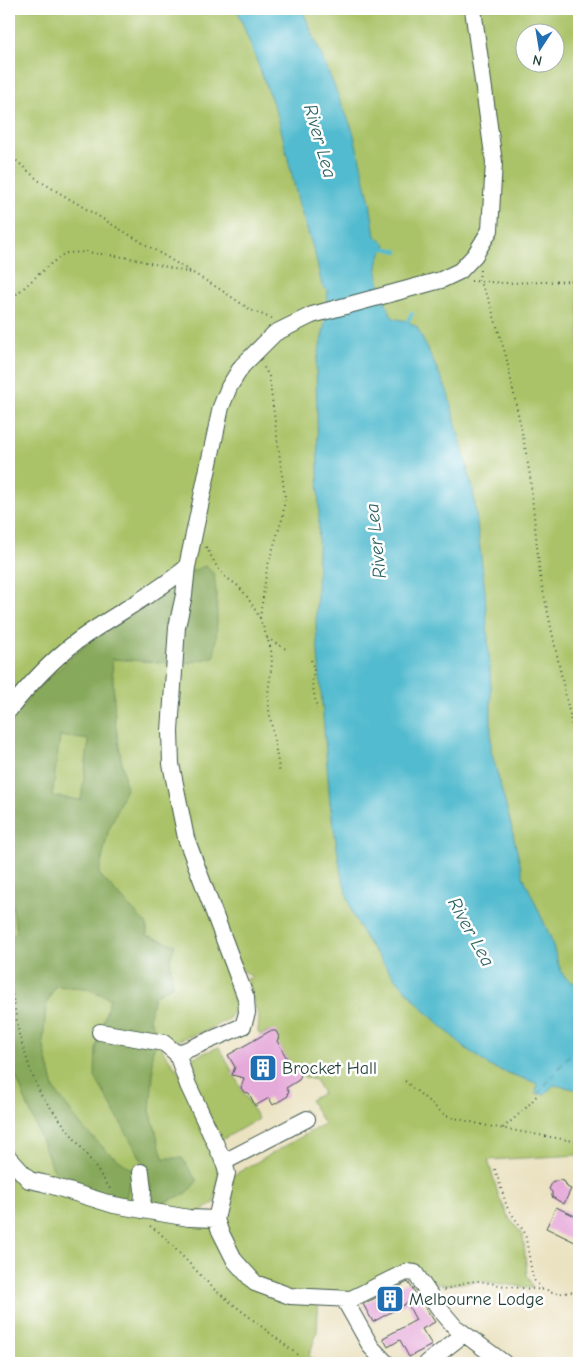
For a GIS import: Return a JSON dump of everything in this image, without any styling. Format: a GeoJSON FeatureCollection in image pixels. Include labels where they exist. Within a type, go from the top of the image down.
{"type":"FeatureCollection","features":[{"type":"Feature","properties":{"kind":"lane"},"geometry":{"type":"LineString","coordinates":[[177,1054],[243,1026],[247,1013],[246,998],[186,838],[171,764],[170,730],[177,627],[184,595],[187,567],[221,407],[229,387],[242,366],[275,333],[312,315],[441,280],[460,271],[475,256],[490,230],[494,162],[473,9]]}},
{"type":"Feature","properties":{"kind":"lane"},"geometry":{"type":"LineString","coordinates":[[9,710],[27,687],[75,642],[156,590],[187,567]]}},
{"type":"Feature","properties":{"kind":"lane"},"geometry":{"type":"LineString","coordinates":[[100,1032],[164,1043],[177,1054],[188,1085],[224,1162],[227,1173],[216,1219],[220,1231],[235,1260],[255,1283],[290,1296],[351,1299],[406,1272],[415,1274],[455,1327],[495,1361]]}},
{"type":"Feature","properties":{"kind":"lane"},"geometry":{"type":"LineString","coordinates":[[224,1162],[307,1119]]}},
{"type":"Feature","properties":{"kind":"lane"},"geometry":{"type":"LineString","coordinates":[[9,1158],[29,1180],[114,1205],[144,1217],[216,1219]]}},
{"type":"Feature","properties":{"kind":"lane"},"geometry":{"type":"LineString","coordinates":[[141,1172],[144,1190],[144,1217]]}},
{"type":"Feature","properties":{"kind":"lane"},"geometry":{"type":"LineString","coordinates":[[344,1299],[371,1347],[386,1363]]}},
{"type":"Feature","properties":{"kind":"lane"},"geometry":{"type":"LineString","coordinates":[[427,1363],[464,1334]]}},
{"type":"Feature","properties":{"kind":"path"},"geometry":{"type":"LineString","coordinates":[[9,154],[38,180],[218,288],[251,310],[275,320],[291,324]]}},
{"type":"Feature","properties":{"kind":"path"},"geometry":{"type":"LineString","coordinates":[[481,245],[480,281],[489,300],[508,364],[530,476],[540,576],[579,758]]}},
{"type":"Feature","properties":{"kind":"path"},"geometry":{"type":"LineString","coordinates":[[9,301],[37,275],[65,253],[87,252],[121,257],[193,274]]}},
{"type":"Feature","properties":{"kind":"path"},"geometry":{"type":"LineString","coordinates":[[470,281],[507,283],[579,281]]}},
{"type":"Feature","properties":{"kind":"path"},"geometry":{"type":"LineString","coordinates":[[251,357],[263,366],[269,376],[285,497],[283,516],[267,568],[260,618]]}},
{"type":"Feature","properties":{"kind":"path"},"geometry":{"type":"LineString","coordinates":[[197,524],[204,544],[216,565],[224,576],[237,585],[246,595],[260,618],[271,649],[272,663],[268,694],[269,710],[280,774]]}},
{"type":"Feature","properties":{"kind":"path"},"geometry":{"type":"LineString","coordinates":[[267,638],[286,649]]}},
{"type":"Feature","properties":{"kind":"path"},"geometry":{"type":"LineString","coordinates":[[311,660],[314,669],[312,682],[317,709]]}},
{"type":"Feature","properties":{"kind":"path"},"geometry":{"type":"LineString","coordinates":[[9,975],[19,1034],[31,1072],[42,1095],[112,1192],[114,1205]]}},
{"type":"Feature","properties":{"kind":"path"},"geometry":{"type":"LineString","coordinates":[[405,1081],[446,1116],[579,1142]]}},
{"type":"Feature","properties":{"kind":"path"},"geometry":{"type":"LineString","coordinates":[[502,1128],[527,1107],[538,1094]]}},
{"type":"Feature","properties":{"kind":"path"},"geometry":{"type":"LineString","coordinates":[[495,1169],[507,1207],[525,1233],[533,1279],[542,1289]]}},
{"type":"Feature","properties":{"kind":"path"},"geometry":{"type":"LineString","coordinates":[[144,1217],[215,1290],[308,1363]]}},
{"type":"Feature","properties":{"kind":"path"},"geometry":{"type":"LineString","coordinates":[[439,1291],[479,1280],[510,1287],[542,1289],[554,1294],[579,1292]]}},
{"type":"Feature","properties":{"kind":"green space","name":"Brocket Hall"},"geometry":{"type":"Polygon","coordinates":[[[9,9],[579,9],[579,1155],[488,1160],[499,1197],[509,1218],[523,1235],[527,1275],[533,1288],[479,1281],[445,1285],[435,1283],[407,1267],[344,1295],[319,1294],[317,1332],[309,1356],[320,1363],[9,1363],[9,9]],[[166,761],[238,992],[235,1011],[228,1019],[208,1030],[175,1041],[160,1038],[163,1051],[178,1071],[221,1166],[214,1203],[197,1213],[223,1215],[232,1176],[324,1124],[310,1100],[323,1093],[315,1080],[301,1076],[298,1071],[293,1069],[270,1031],[260,1035],[258,1032],[259,1018],[246,979],[253,978],[238,966],[166,761]]]}},
{"type":"Feature","properties":{"kind":"green space"},"geometry":{"type":"Polygon","coordinates":[[[205,566],[214,574],[215,584],[217,615],[214,657],[182,664],[181,626],[190,572],[205,566]]]}},
{"type":"Feature","properties":{"kind":"green space"},"geometry":{"type":"Polygon","coordinates":[[[180,578],[171,663],[112,659],[115,721],[126,788],[108,832],[99,874],[147,925],[147,935],[175,945],[170,959],[173,985],[154,996],[149,1019],[160,1037],[152,1052],[153,1075],[150,1110],[163,1158],[182,1158],[197,1181],[187,1193],[150,1208],[150,1185],[129,1182],[126,1200],[68,1185],[53,1169],[9,1059],[9,937],[17,932],[9,890],[9,727],[33,692],[106,627],[180,578]],[[60,736],[52,796],[81,800],[89,740],[60,736]],[[55,986],[46,1006],[43,1042],[54,1089],[83,1128],[109,1153],[134,1171],[145,1166],[95,1077],[96,1048],[110,998],[85,988],[55,986]]]}},
{"type":"Feature","properties":{"kind":"green space"},"geometry":{"type":"Polygon","coordinates":[[[219,1047],[258,1119],[220,1141],[188,1066],[192,1058],[219,1047]]]}},
{"type":"Feature","properties":{"kind":"water","name":"River Lea"},"geometry":{"type":"Polygon","coordinates":[[[237,9],[302,9],[353,131],[370,202],[375,236],[386,244],[377,268],[384,298],[393,318],[407,321],[417,327],[447,390],[473,489],[485,591],[491,687],[491,750],[523,876],[550,936],[563,975],[571,982],[579,983],[579,1090],[554,1085],[545,1094],[538,1094],[536,1093],[536,1083],[491,1067],[464,1047],[423,1009],[389,971],[367,941],[353,915],[341,874],[330,803],[316,627],[319,515],[316,365],[324,328],[328,291],[322,286],[315,254],[299,205],[278,117],[237,9]]]}},
{"type":"Feature","properties":{"kind":"building","name":"Brocket Hall"},"geometry":{"type":"Polygon","coordinates":[[[270,1031],[276,1031],[279,1037],[277,1041],[293,1069],[301,1075],[299,1080],[286,1088],[289,1092],[287,1093],[288,1096],[273,1105],[269,1098],[255,1106],[249,1093],[244,1092],[241,1088],[244,1078],[232,1075],[235,1067],[228,1055],[270,1031]]]}},
{"type":"Feature","properties":{"kind":"building"},"geometry":{"type":"Polygon","coordinates":[[[560,1180],[565,1182],[567,1187],[571,1189],[564,1204],[552,1197],[552,1192],[549,1189],[553,1181],[560,1180]]]}},
{"type":"Feature","properties":{"kind":"building"},"geometry":{"type":"Polygon","coordinates":[[[556,1207],[579,1218],[579,1244],[546,1228],[556,1207]]]}},
{"type":"Feature","properties":{"kind":"building"},"geometry":{"type":"Polygon","coordinates":[[[408,1282],[435,1322],[422,1329],[432,1345],[409,1357],[400,1340],[388,1347],[383,1338],[416,1320],[407,1303],[373,1322],[363,1304],[408,1282]]]}},
{"type":"Feature","properties":{"kind":"waterway"},"geometry":{"type":"LineString","coordinates":[[380,247],[397,251]]}},
{"type":"Feature","properties":{"kind":"waterway"},"geometry":{"type":"LineString","coordinates":[[405,325],[412,314]]}},
{"type":"Feature","properties":{"kind":"ferry route"},"geometry":{"type":"LineString","coordinates":[[538,1094],[579,1043]]}},
{"type":"Feature","properties":{"kind":"place","name":"Brocket Hall"},"geometry":{"type":"Point","coordinates":[263,1068]}},
{"type":"Feature","properties":{"kind":"place","name":"Melbourne Lodge"},"geometry":{"type":"Point","coordinates":[390,1299]}}]}
